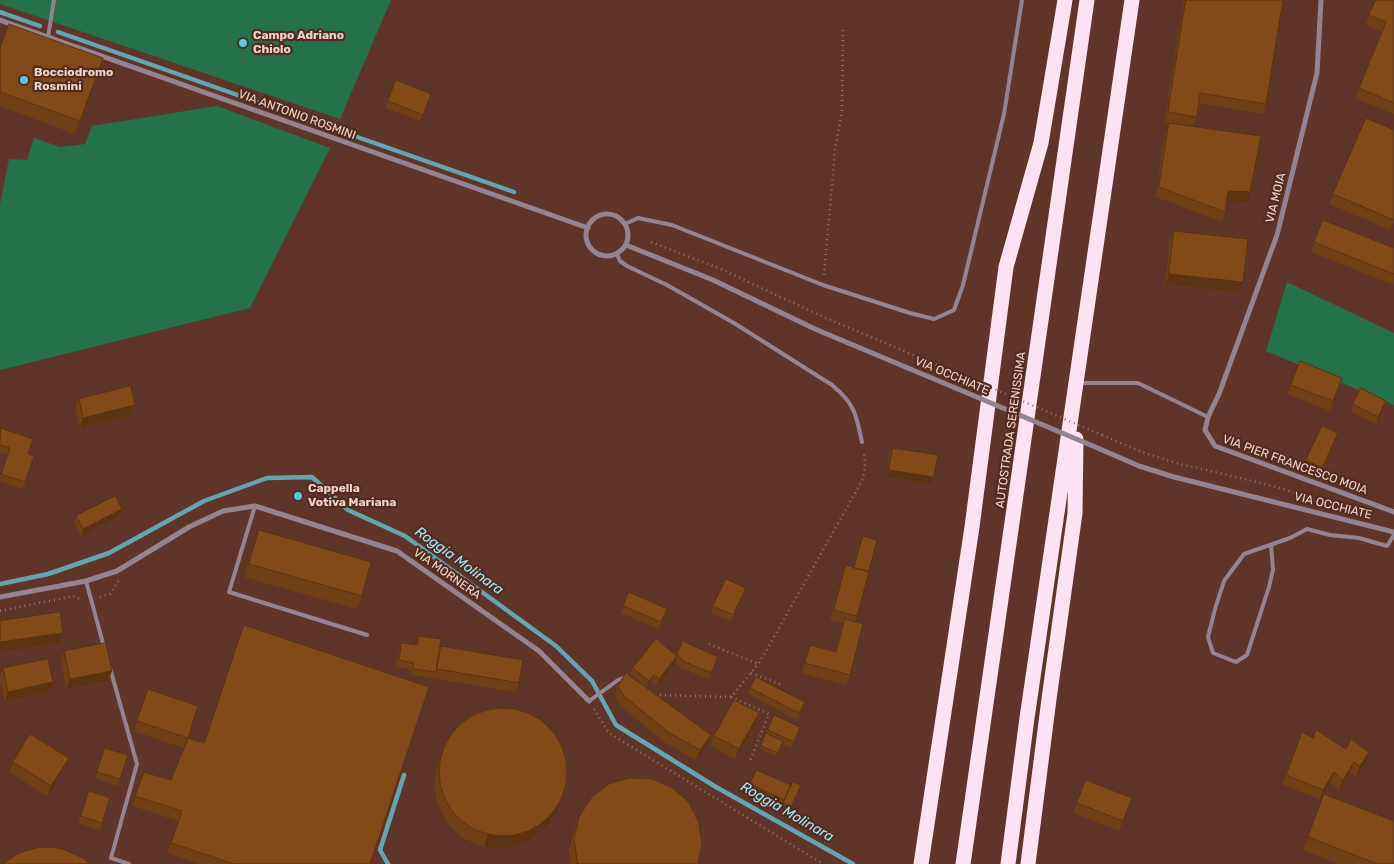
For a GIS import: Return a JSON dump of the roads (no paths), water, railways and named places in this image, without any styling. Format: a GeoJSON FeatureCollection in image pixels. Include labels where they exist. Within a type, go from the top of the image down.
{"type":"FeatureCollection","features":[{"type":"Feature","properties":{"kind":"highway"},"geometry":{"type":"LineString","coordinates":[[921,864],[972,527],[1006,267],[1041,143],[1065,0]]}},
{"type":"Feature","properties":{"kind":"highway","name":"AUTOSTRADA SERENISSIMA"},"geometry":{"type":"LineString","coordinates":[[963,864],[1087,0]]}},
{"type":"Feature","properties":{"kind":"highway"},"geometry":{"type":"LineString","coordinates":[[1008,864],[1027,718],[1132,0]]}},
{"type":"Feature","properties":{"kind":"highway"},"geometry":{"type":"LineString","coordinates":[[1028,864],[1075,513],[1076,383]]}},
{"type":"Feature","properties":{"kind":"street","name":"VIA MOIA"},"geometry":{"type":"LineString","coordinates":[[1208,417],[1219,394],[1277,235],[1317,73],[1321,0]]}},
{"type":"Feature","properties":{"kind":"street","name":"VIA ANTONIO ROSMINI"},"geometry":{"type":"LineString","coordinates":[[0,20],[588,228]]}},
{"type":"Feature","properties":{"kind":"street"},"geometry":{"type":"LineString","coordinates":[[602,215],[615,216],[625,224],[628,234],[626,245],[617,254],[603,256],[596,254],[591,249],[586,235],[588,228],[596,218],[602,215]]}},
{"type":"Feature","properties":{"kind":"street","name":"VIA OCCHIATE"},"geometry":{"type":"LineString","coordinates":[[626,245],[713,280],[816,329],[1139,466],[1174,477],[1394,534]]}},
{"type":"Feature","properties":{"kind":"street","name":"VIA PIER FRANCESCO MOIA"},"geometry":{"type":"LineString","coordinates":[[1208,417],[1205,430],[1215,446],[1394,512]]}},
{"type":"Feature","properties":{"kind":"street","name":"VIA MORNERA"},"geometry":{"type":"LineString","coordinates":[[0,597],[86,581],[117,571],[189,527],[224,511],[255,506],[397,551],[538,651],[589,702]]}},
{"type":"Feature","properties":{"kind":"lane"},"geometry":{"type":"LineString","coordinates":[[48,37],[54,0]]}},
{"type":"Feature","properties":{"kind":"lane"},"geometry":{"type":"LineString","coordinates":[[625,224],[638,218],[672,225],[823,285],[910,313],[934,319],[954,310],[963,285],[1004,114],[1022,0]]}},
{"type":"Feature","properties":{"kind":"lane"},"geometry":{"type":"LineString","coordinates":[[617,254],[620,261],[627,266],[667,285],[734,323],[832,384],[846,396],[855,411],[862,442]]}},
{"type":"Feature","properties":{"kind":"lane"},"geometry":{"type":"LineString","coordinates":[[1076,383],[1138,383],[1208,417]]}},
{"type":"Feature","properties":{"kind":"lane"},"geometry":{"type":"LineString","coordinates":[[255,506],[229,592],[367,635]]}},
{"type":"Feature","properties":{"kind":"lane"},"geometry":{"type":"LineString","coordinates":[[1271,545],[1274,570],[1269,587],[1247,655],[1236,662],[1214,653],[1208,637],[1224,581],[1244,554],[1290,538],[1307,529],[1330,535],[1359,538],[1387,546],[1394,534]]}},
{"type":"Feature","properties":{"kind":"lane"},"geometry":{"type":"LineString","coordinates":[[86,581],[106,654]]}},
{"type":"Feature","properties":{"kind":"lane"},"geometry":{"type":"LineString","coordinates":[[109,664],[136,764],[111,858],[129,864]]}},
{"type":"Feature","properties":{"kind":"lane"},"geometry":{"type":"LineString","coordinates":[[589,702],[612,684],[623,678],[628,680]]}},
{"type":"Feature","properties":{"kind":"waterway"},"geometry":{"type":"LineString","coordinates":[[0,12],[40,26]]}},
{"type":"Feature","properties":{"kind":"waterway"},"geometry":{"type":"LineString","coordinates":[[58,32],[514,192]]}},
{"type":"Feature","properties":{"kind":"waterway","name":"Roggia Molinara"},"geometry":{"type":"LineString","coordinates":[[0,584],[48,574],[109,553],[204,501],[267,478],[312,477],[348,510],[405,536],[556,646],[592,681],[616,725],[716,787],[853,864]]}},
{"type":"Feature","properties":{"kind":"waterway"},"geometry":{"type":"LineString","coordinates":[[388,864],[380,850],[404,775]]}},
{"type":"Feature","properties":{"kind":"place","name":"Campo Adriano Chiolo"},"geometry":{"type":"Point","coordinates":[243,43]}},
{"type":"Feature","properties":{"kind":"place","name":"Bocciodromo Rosmini"},"geometry":{"type":"Point","coordinates":[24,80]}},
{"type":"Feature","properties":{"kind":"place","name":"Cappella Votiva Mariana"},"geometry":{"type":"Point","coordinates":[298,496]}}]}
